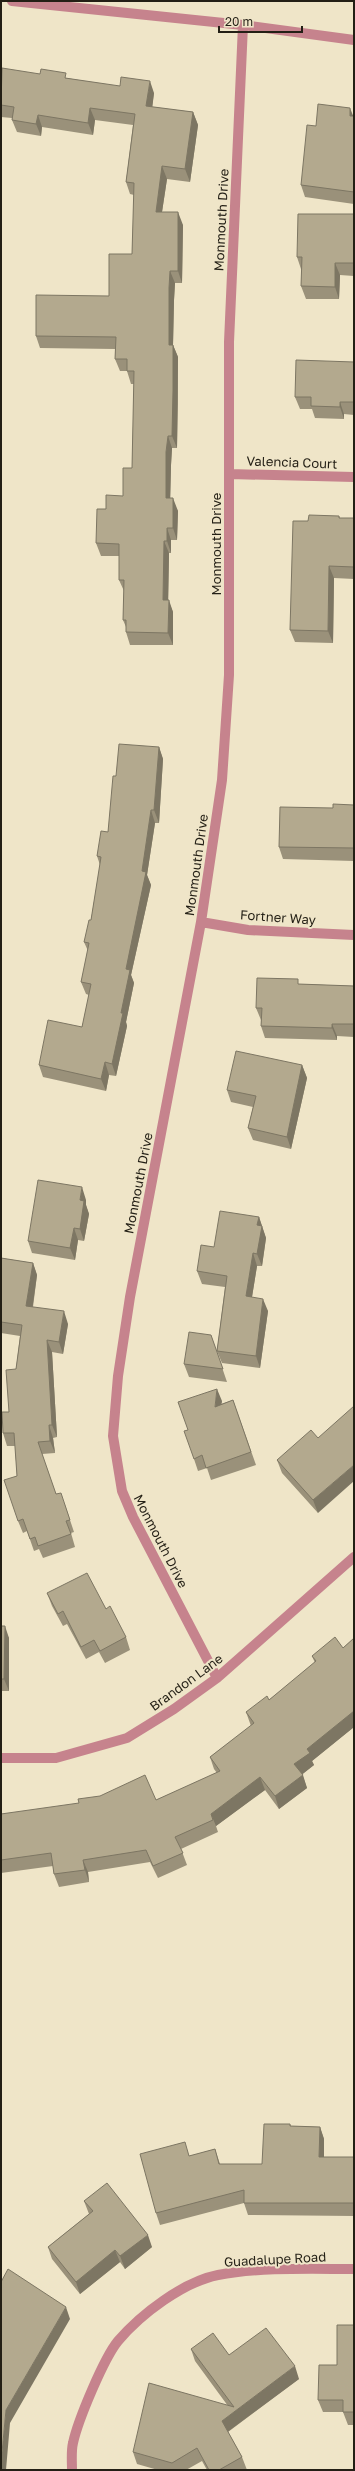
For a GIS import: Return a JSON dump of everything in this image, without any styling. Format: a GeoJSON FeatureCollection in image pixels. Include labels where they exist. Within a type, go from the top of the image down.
{"type":"FeatureCollection","features":[{"type":"Feature","properties":{"kind":"street"},"geometry":{"type":"LineString","coordinates":[[12,1],[243,25],[354,40]]}},
{"type":"Feature","properties":{"kind":"street","name":"Monmouth Drive"},"geometry":{"type":"LineString","coordinates":[[217,1678],[133,1517],[122,1491],[113,1436],[118,1376],[130,1297],[201,922],[222,780],[228,675],[230,474],[228,342],[243,25]]}},
{"type":"Feature","properties":{"kind":"street","name":"Valencia Court"},"geometry":{"type":"LineString","coordinates":[[230,474],[354,477]]}},
{"type":"Feature","properties":{"kind":"street","name":"Fortner Way"},"geometry":{"type":"LineString","coordinates":[[201,922],[248,930],[354,935]]}},
{"type":"Feature","properties":{"kind":"street","name":"Brandon Lane"},"geometry":{"type":"LineString","coordinates":[[1,1758],[56,1758],[127,1738],[174,1709],[217,1678],[354,1557]]}},
{"type":"Feature","properties":{"kind":"street","name":"Guadalupe Road"},"geometry":{"type":"LineString","coordinates":[[72,2470],[73,2444],[98,2376],[118,2341],[154,2307],[182,2288],[217,2275],[294,2269],[354,2269]]}},
{"type":"Feature","properties":{"kind":"building"},"geometry":{"type":"Polygon","coordinates":[[[2,68],[40,74],[41,69],[66,73],[65,78],[120,86],[121,77],[150,81],[146,106],[193,112],[185,169],[162,166],[156,212],[178,212],[178,271],[170,271],[169,288],[169,345],[173,345],[173,391],[172,436],[168,436],[166,452],[166,498],[173,498],[173,528],[167,528],[167,541],[164,541],[163,600],[169,600],[168,633],[126,632],[126,620],[123,620],[124,580],[119,580],[119,544],[96,543],[97,509],[106,509],[106,495],[123,496],[123,468],[132,468],[134,371],[127,371],[127,359],[115,359],[116,337],[36,336],[36,295],[109,296],[109,254],[132,254],[134,183],[126,182],[135,114],[90,108],[88,123],[38,115],[36,124],[12,120],[14,107],[1,105],[2,68]]]}},
{"type":"Feature","properties":{"kind":"building"},"geometry":{"type":"Polygon","coordinates":[[[318,104],[350,108],[350,116],[354,116],[354,192],[301,185],[307,125],[316,126],[318,104]]]}},
{"type":"Feature","properties":{"kind":"building"},"geometry":{"type":"Polygon","coordinates":[[[298,214],[354,214],[354,263],[335,263],[335,287],[301,286],[302,257],[297,257],[298,214]]]}},
{"type":"Feature","properties":{"kind":"building"},"geometry":{"type":"Polygon","coordinates":[[[296,360],[354,362],[354,402],[340,402],[340,407],[311,406],[311,397],[295,397],[296,360]]]}},
{"type":"Feature","properties":{"kind":"building"},"geometry":{"type":"Polygon","coordinates":[[[309,515],[354,518],[354,567],[329,566],[328,631],[290,630],[293,521],[308,521],[309,515]]]}},
{"type":"Feature","properties":{"kind":"building"},"geometry":{"type":"Polygon","coordinates":[[[119,744],[159,747],[154,810],[151,810],[142,871],[146,872],[126,969],[130,970],[121,1013],[123,1013],[112,1064],[105,1062],[101,1079],[39,1065],[48,1020],[82,1027],[91,984],[81,982],[89,943],[84,942],[89,920],[91,920],[101,857],[97,856],[101,831],[108,832],[113,776],[116,776],[119,744]]]}},
{"type":"Feature","properties":{"kind":"building"},"geometry":{"type":"Polygon","coordinates":[[[333,804],[354,805],[354,848],[279,847],[280,807],[333,808],[333,804]]]}},
{"type":"Feature","properties":{"kind":"building"},"geometry":{"type":"Polygon","coordinates":[[[257,978],[298,979],[298,984],[354,986],[354,1024],[332,1024],[332,1028],[261,1026],[262,1008],[256,1008],[257,978]]]}},
{"type":"Feature","properties":{"kind":"building"},"geometry":{"type":"Polygon","coordinates":[[[236,1051],[302,1065],[287,1137],[248,1128],[256,1096],[227,1090],[236,1051]]]}},
{"type":"Feature","properties":{"kind":"building"},"geometry":{"type":"Polygon","coordinates":[[[38,1180],[82,1187],[80,1200],[84,1201],[80,1229],[74,1228],[70,1248],[28,1241],[38,1180]]]}},
{"type":"Feature","properties":{"kind":"building"},"geometry":{"type":"Polygon","coordinates":[[[220,1211],[259,1217],[257,1225],[262,1226],[257,1254],[253,1253],[246,1296],[263,1299],[256,1356],[217,1351],[227,1276],[197,1271],[201,1245],[214,1247],[220,1211]]]}},
{"type":"Feature","properties":{"kind":"building"},"geometry":{"type":"Polygon","coordinates":[[[1,1258],[33,1263],[26,1306],[64,1311],[59,1342],[47,1340],[52,1425],[49,1425],[50,1441],[38,1442],[56,1494],[61,1493],[70,1520],[66,1521],[71,1534],[38,1546],[35,1537],[30,1539],[23,1519],[18,1521],[4,1480],[17,1476],[14,1433],[3,1433],[2,1412],[9,1412],[6,1370],[16,1369],[22,1325],[1,1322],[1,1258]]]}},
{"type":"Feature","properties":{"kind":"building"},"geometry":{"type":"Polygon","coordinates":[[[189,1332],[211,1335],[223,1369],[184,1364],[189,1332]]]}},
{"type":"Feature","properties":{"kind":"building"},"geometry":{"type":"Polygon","coordinates":[[[217,1389],[215,1407],[233,1400],[251,1452],[206,1468],[202,1455],[194,1459],[184,1431],[188,1430],[178,1402],[217,1389]]]}},
{"type":"Feature","properties":{"kind":"building"},"geometry":{"type":"Polygon","coordinates":[[[354,1406],[354,1465],[313,1500],[277,1460],[311,1430],[318,1438],[354,1406]]]}},
{"type":"Feature","properties":{"kind":"building"},"geometry":{"type":"Polygon","coordinates":[[[87,1573],[106,1609],[110,1606],[126,1637],[100,1651],[94,1640],[81,1647],[63,1611],[58,1614],[47,1593],[87,1573]]]}},
{"type":"Feature","properties":{"kind":"building"},"geometry":{"type":"Polygon","coordinates":[[[1,1626],[5,1626],[4,1679],[1,1679],[1,1626]]]}},
{"type":"Feature","properties":{"kind":"building"},"geometry":{"type":"Polygon","coordinates":[[[335,1637],[343,1648],[354,1638],[354,1711],[307,1749],[310,1753],[294,1764],[303,1775],[275,1796],[260,1777],[211,1814],[213,1820],[175,1837],[183,1853],[153,1866],[146,1850],[83,1860],[85,1870],[54,1874],[51,1853],[1,1860],[1,1814],[79,1803],[78,1799],[100,1796],[145,1775],[156,1800],[220,1771],[210,1757],[254,1723],[246,1712],[267,1696],[269,1700],[316,1661],[312,1656],[335,1637]]]}},
{"type":"Feature","properties":{"kind":"building"},"geometry":{"type":"Polygon","coordinates":[[[264,2124],[290,2124],[290,2126],[320,2127],[319,2157],[354,2157],[354,2203],[244,2203],[244,2190],[156,2213],[140,2154],[185,2142],[189,2156],[215,2149],[219,2164],[262,2164],[264,2124]]]}},
{"type":"Feature","properties":{"kind":"building"},"geometry":{"type":"Polygon","coordinates":[[[107,2183],[148,2235],[120,2256],[115,2250],[76,2282],[48,2247],[93,2211],[84,2201],[107,2183]]]}},
{"type":"Feature","properties":{"kind":"building"},"geometry":{"type":"Polygon","coordinates":[[[8,2269],[66,2307],[6,2410],[1,2463],[1,2282],[8,2269]]]}},
{"type":"Feature","properties":{"kind":"building"},"geometry":{"type":"Polygon","coordinates":[[[337,2325],[354,2325],[354,2412],[343,2412],[343,2400],[318,2400],[319,2365],[337,2365],[337,2325]]]}},
{"type":"Feature","properties":{"kind":"building"},"geometry":{"type":"Polygon","coordinates":[[[266,2328],[295,2366],[222,2421],[242,2457],[219,2470],[209,2470],[197,2448],[172,2463],[133,2452],[149,2383],[234,2407],[191,2349],[213,2333],[229,2355],[266,2328]]]}}]}
